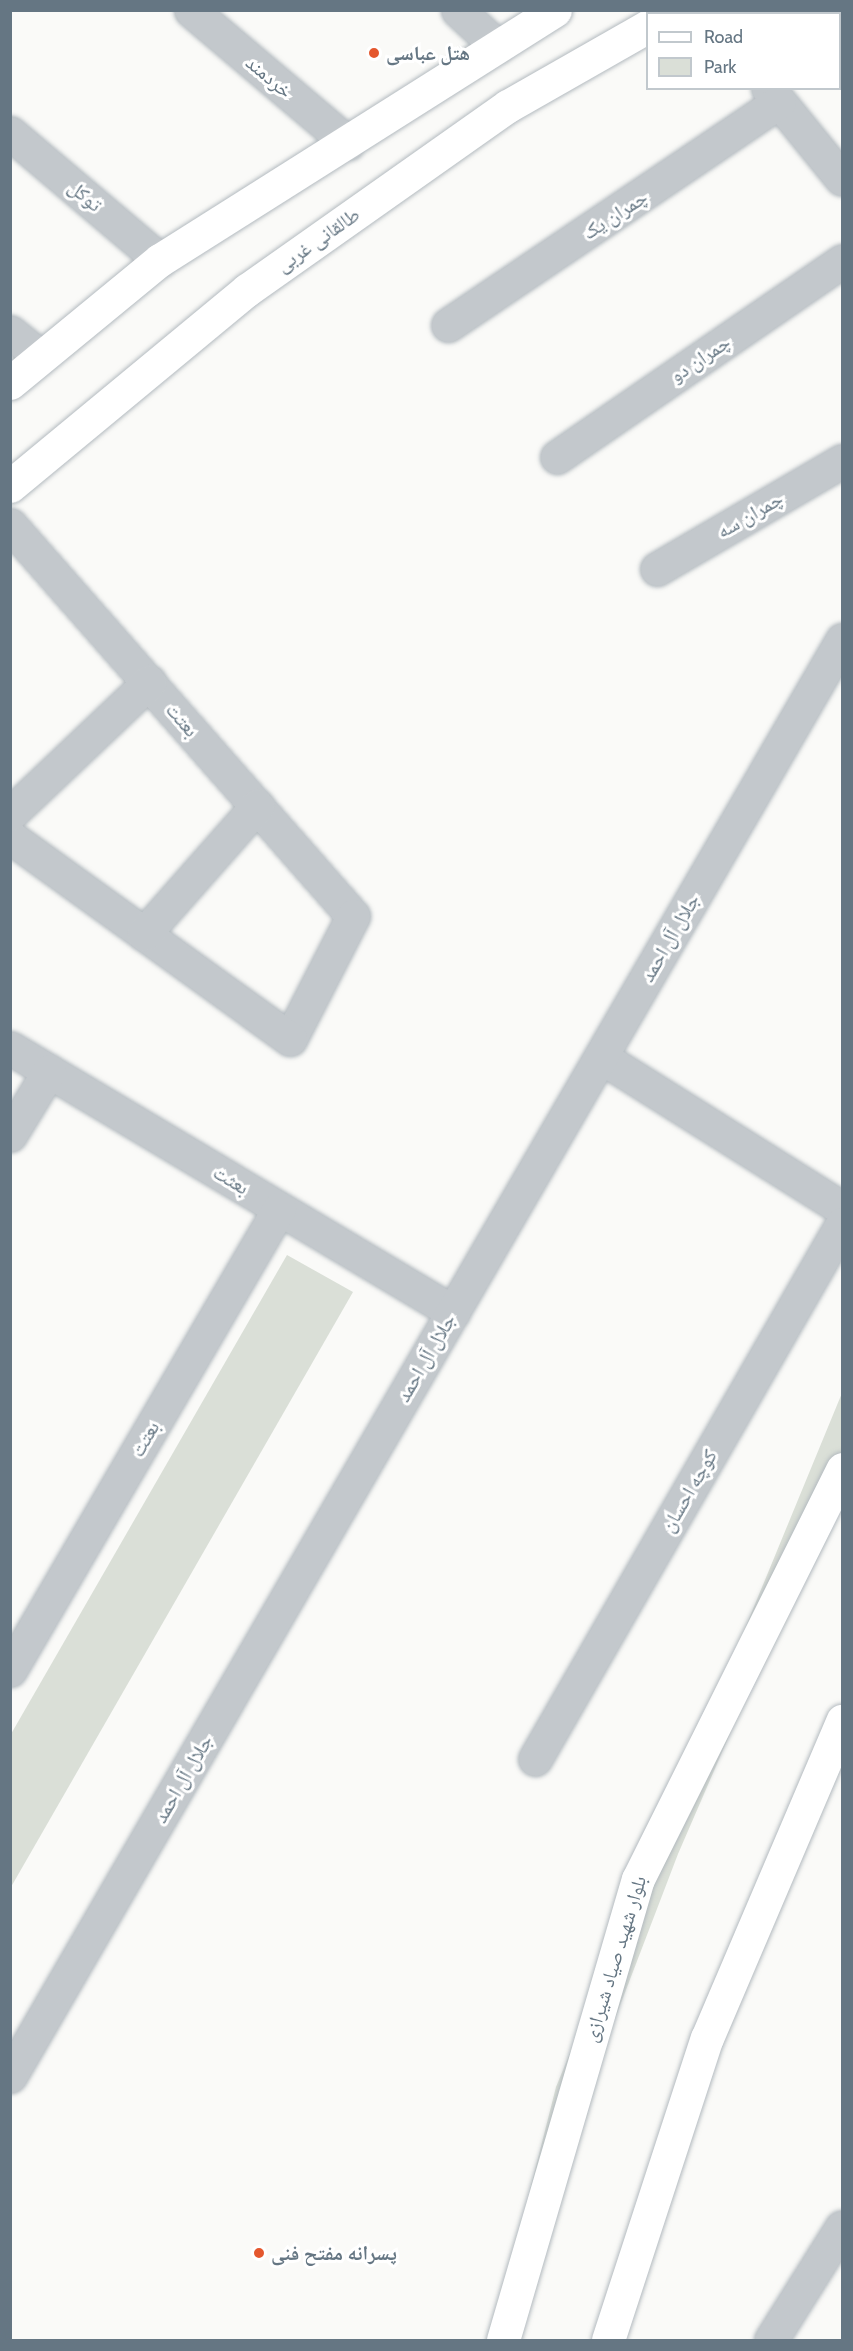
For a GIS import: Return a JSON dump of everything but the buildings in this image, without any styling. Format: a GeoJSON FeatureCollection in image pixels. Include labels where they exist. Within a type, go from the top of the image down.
{"type":"FeatureCollection","features":[{"type":"Feature","properties":{"kind":"main road"},"geometry":{"type":"LineString","coordinates":[[10,382],[160,260],[555,10]]}},
{"type":"Feature","properties":{"kind":"main road","name":"طالقانی غربی"},"geometry":{"type":"LineString","coordinates":[[10,486],[247,290],[508,106],[646,27]]}},
{"type":"Feature","properties":{"kind":"main road","name":"بلوار شهید صیاد شیرازی"},"geometry":{"type":"LineString","coordinates":[[503,2340],[638,1879],[843,1469]]}},
{"type":"Feature","properties":{"kind":"main road"},"geometry":{"type":"LineString","coordinates":[[608,2340],[707,2038],[835,1749],[843,1721]]}},
{"type":"Feature","properties":{"kind":"street","name":"خردمند"},"geometry":{"type":"LineString","coordinates":[[191,10],[348,143]]}},
{"type":"Feature","properties":{"kind":"street"},"geometry":{"type":"LineString","coordinates":[[458,10],[498,47]]}},
{"type":"Feature","properties":{"kind":"street"},"geometry":{"type":"LineString","coordinates":[[774,95],[843,179]]}},
{"type":"Feature","properties":{"kind":"street","name":"چمران یک"},"geometry":{"type":"LineString","coordinates":[[448,325],[774,95]]}},
{"type":"Feature","properties":{"kind":"street","name":"توکل"},"geometry":{"type":"LineString","coordinates":[[10,133],[160,260]]}},
{"type":"Feature","properties":{"kind":"street","name":"چمران دو"},"geometry":{"type":"LineString","coordinates":[[557,457],[843,261]]}},
{"type":"Feature","properties":{"kind":"street"},"geometry":{"type":"LineString","coordinates":[[10,332],[41,357]]}},
{"type":"Feature","properties":{"kind":"street","name":"چمران سه"},"geometry":{"type":"LineString","coordinates":[[657,569],[843,461]]}},
{"type":"Feature","properties":{"kind":"street","name":"بعتت"},"geometry":{"type":"LineString","coordinates":[[10,525],[353,916],[290,1039],[144,934]]}},
{"type":"Feature","properties":{"kind":"street","name":"جلال آل احمد"},"geometry":{"type":"LineString","coordinates":[[10,2076],[843,640]]}},
{"type":"Feature","properties":{"kind":"street"},"geometry":{"type":"LineString","coordinates":[[10,814],[148,682]]}},
{"type":"Feature","properties":{"kind":"street"},"geometry":{"type":"LineString","coordinates":[[10,837],[144,934],[258,806]]}},
{"type":"Feature","properties":{"kind":"street","name":"بعثت"},"geometry":{"type":"LineString","coordinates":[[10,1048],[453,1312]]}},
{"type":"Feature","properties":{"kind":"street"},"geometry":{"type":"LineString","coordinates":[[601,1057],[843,1208]]}},
{"type":"Feature","properties":{"kind":"street"},"geometry":{"type":"LineString","coordinates":[[10,1136],[50,1071]]}},
{"type":"Feature","properties":{"kind":"street","name":"بعتت"},"geometry":{"type":"LineString","coordinates":[[10,1670],[279,1209]]}},
{"type":"Feature","properties":{"kind":"street","name":"کوچه احسان"},"geometry":{"type":"LineString","coordinates":[[535,1759],[843,1224]]}},
{"type":"Feature","properties":{"kind":"street"},"geometry":{"type":"LineString","coordinates":[[771,2340],[843,2227]]}},
{"type":"Feature","properties":{"kind":"green space"},"geometry":{"type":"Polygon","coordinates":[[[287,1255],[353,1292],[11,1887],[11,1734],[287,1255]]]}},
{"type":"Feature","properties":{"kind":"green space"},"geometry":{"type":"Polygon","coordinates":[[[842,1393],[842,1475],[678,1854],[492,2340],[556,2087],[842,1393]]]}},
{"type":"Feature","properties":{"kind":"place","name":"هتل عباسی"},"geometry":{"type":"Point","coordinates":[374,53]}},
{"type":"Feature","properties":{"kind":"place","name":"پسرانه مفتح فنی"},"geometry":{"type":"Point","coordinates":[259,2253]}}]}
